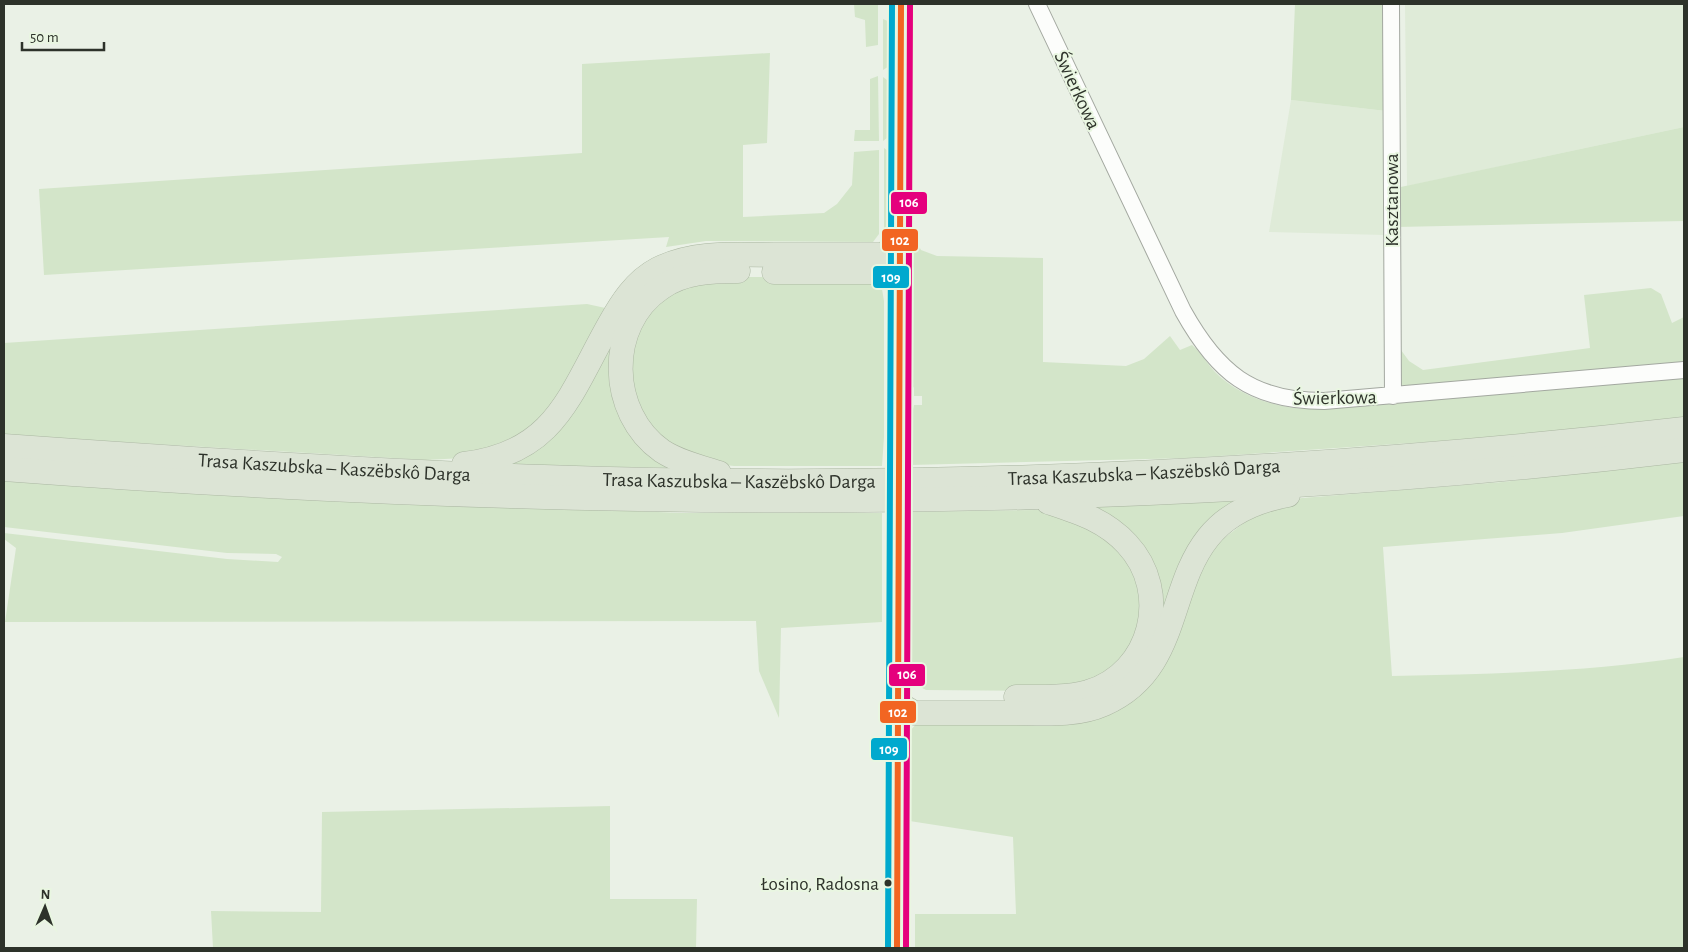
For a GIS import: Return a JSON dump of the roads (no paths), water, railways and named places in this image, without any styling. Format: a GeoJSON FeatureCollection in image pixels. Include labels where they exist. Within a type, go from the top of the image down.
{"type":"FeatureCollection","features":[{"type":"Feature","properties":{"kind":"highway"},"geometry":{"type":"LineString","coordinates":[[367,469],[490,460],[505,456],[534,440],[558,414],[626,297],[645,278],[672,264],[704,256],[720,255],[871,255],[884,256],[901,265]]}},
{"type":"Feature","properties":{"kind":"highway"},"geometry":{"type":"LineString","coordinates":[[738,480],[675,458],[661,450],[639,428],[630,412],[621,380],[621,356],[626,332],[641,305],[662,286],[690,275],[706,272],[884,272],[901,265]]}},
{"type":"Feature","properties":{"kind":"highway","name":"Trasa Kaszubska – Kaszëbskô Darga"},"geometry":{"type":"LineString","coordinates":[[4,446],[367,469],[544,477],[738,480],[964,479],[1198,470],[1383,459],[1684,429]]}},
{"type":"Feature","properties":{"kind":"highway","name":"Trasa Kaszubska – Kaszëbskô Darga"},"geometry":{"type":"LineString","coordinates":[[4,469],[137,478],[553,497],[807,500],[1028,496],[1180,490],[1383,478],[1684,450]]}},
{"type":"Feature","properties":{"kind":"highway"},"geometry":{"type":"LineString","coordinates":[[898,704],[914,713],[1054,713],[1081,711],[1102,705],[1134,687],[1149,669],[1162,648],[1189,569],[1198,550],[1216,527],[1233,514],[1272,498],[1383,478]]}},
{"type":"Feature","properties":{"kind":"highway"},"geometry":{"type":"LineString","coordinates":[[898,704],[914,697],[1066,696],[1088,692],[1126,670],[1136,660],[1145,641],[1151,610],[1150,594],[1144,570],[1135,554],[1114,532],[1093,518],[1028,496]]}},
{"type":"Feature","properties":{"kind":"main road"},"geometry":{"type":"LineString","coordinates":[[897,948],[901,4]]}},
{"type":"Feature","properties":{"kind":"street","name":"Świerkowa"},"geometry":{"type":"LineString","coordinates":[[1037,4],[1183,311],[1200,341],[1222,366],[1244,382],[1267,394],[1286,398],[1324,401],[1684,370]]}},
{"type":"Feature","properties":{"kind":"street","name":"Kasztanowa"},"geometry":{"type":"LineString","coordinates":[[1391,4],[1393,396]]}},
{"type":"Feature","properties":{"kind":"place","name":"Łosino, Radosna"},"geometry":{"type":"Point","coordinates":[888,883]}}]}
